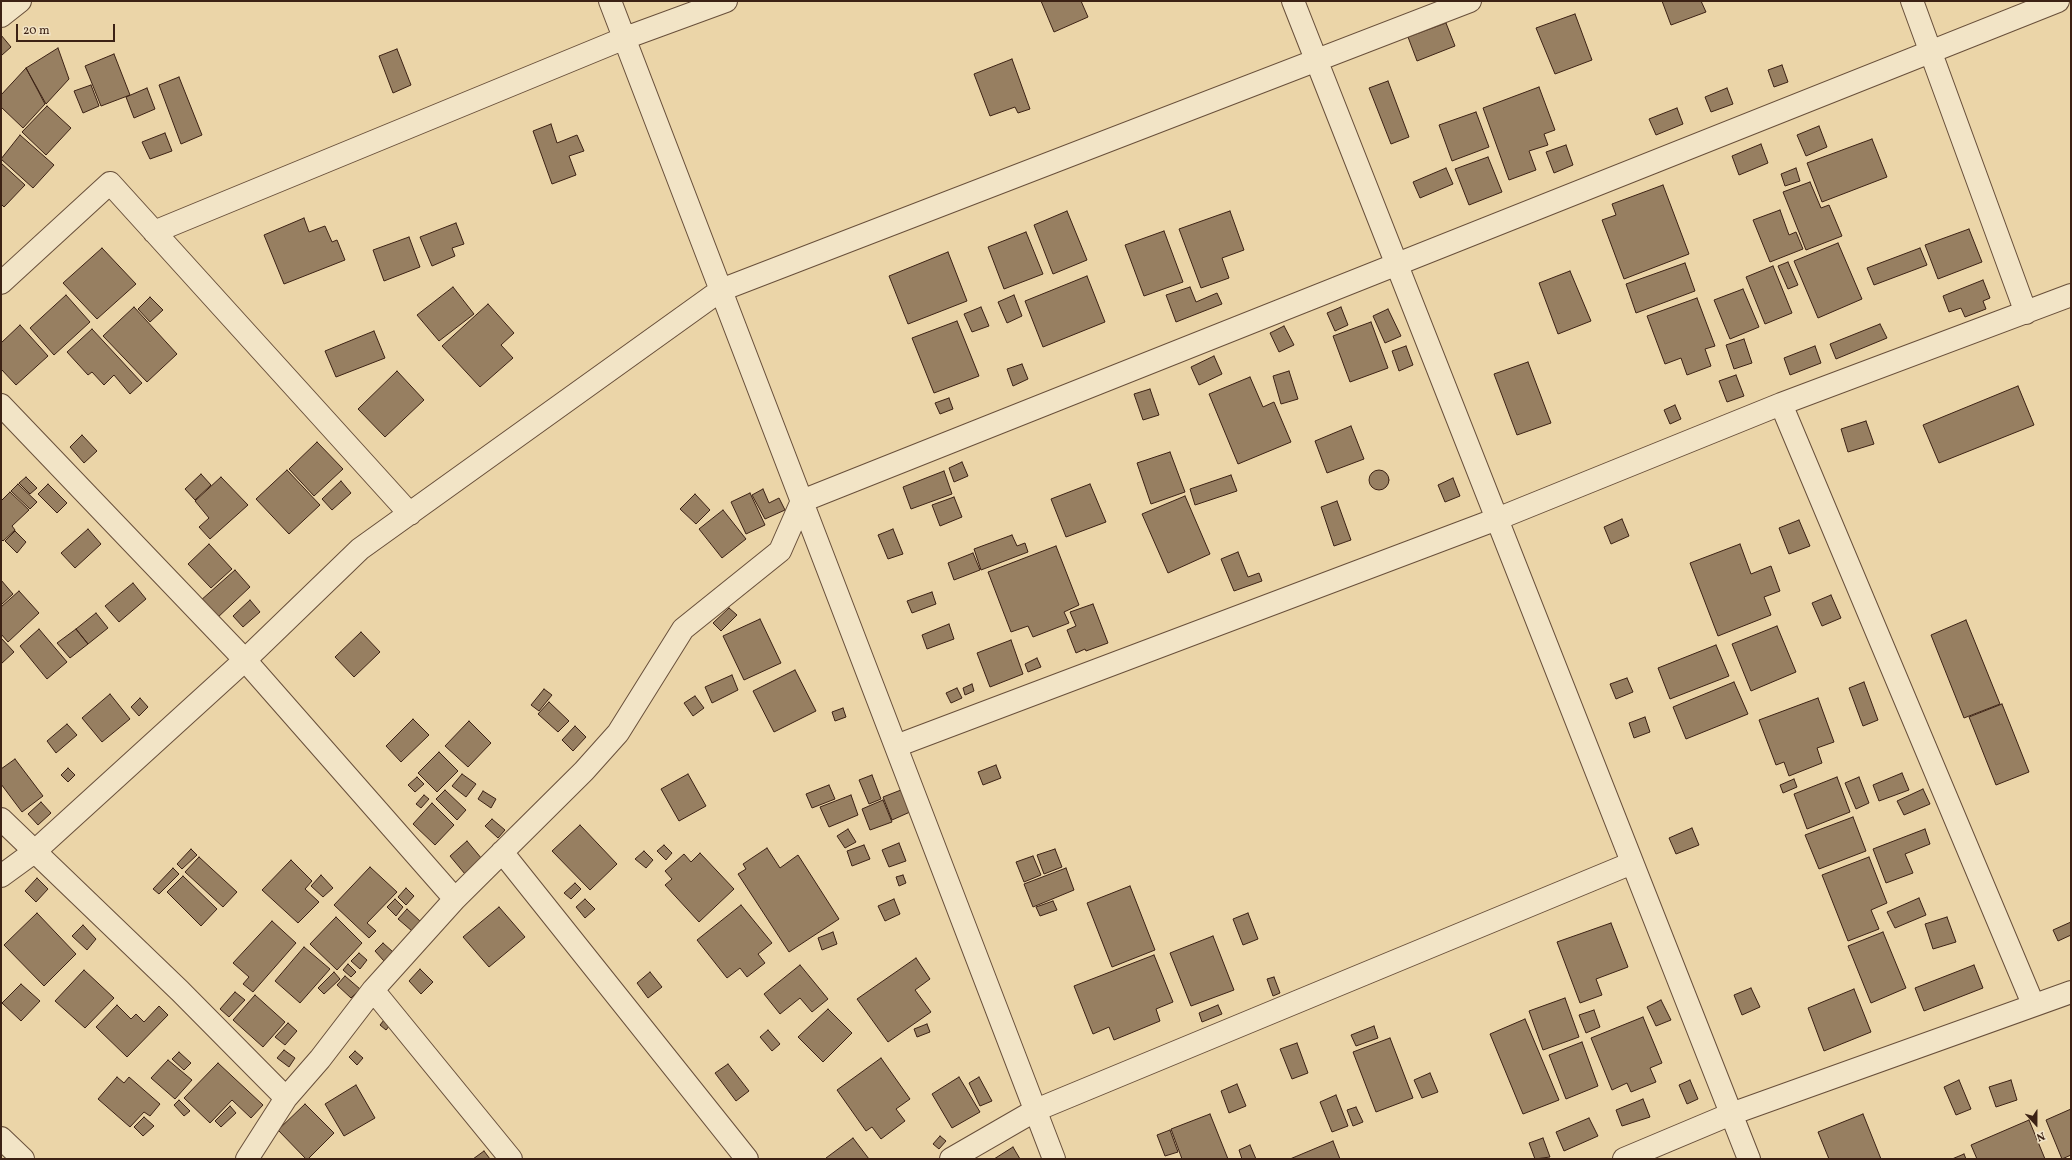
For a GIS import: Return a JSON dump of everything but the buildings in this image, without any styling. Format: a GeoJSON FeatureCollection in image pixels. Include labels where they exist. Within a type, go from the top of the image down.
{"type":"FeatureCollection","features":[{"type":"Feature","properties":{"kind":"street"},"geometry":{"type":"LineString","coordinates":[[1,16],[20,1]]}},
{"type":"Feature","properties":{"kind":"street"},"geometry":{"type":"LineString","coordinates":[[610,1],[1054,1159]]}},
{"type":"Feature","properties":{"kind":"street"},"geometry":{"type":"LineString","coordinates":[[154,232],[625,38],[726,1]]}},
{"type":"Feature","properties":{"kind":"street"},"geometry":{"type":"LineString","coordinates":[[1293,1],[1749,1159]]}},
{"type":"Feature","properties":{"kind":"street"},"geometry":{"type":"LineString","coordinates":[[1,876],[34,852],[244,660],[360,549],[721,290],[1470,1]]}},
{"type":"Feature","properties":{"kind":"street"},"geometry":{"type":"LineString","coordinates":[[1912,1],[2026,313]]}},
{"type":"Feature","properties":{"kind":"street"},"geometry":{"type":"LineString","coordinates":[[247,1159],[286,1098],[320,1059],[373,990],[455,899],[584,771],[618,733],[683,629],[780,551],[802,501],[2058,1]]}},
{"type":"Feature","properties":{"kind":"street"},"geometry":{"type":"LineString","coordinates":[[1,283],[110,183],[410,514]]}},
{"type":"Feature","properties":{"kind":"street"},"geometry":{"type":"LineString","coordinates":[[896,746],[1497,519],[1781,404],[2071,295]]}},
{"type":"Feature","properties":{"kind":"street"},"geometry":{"type":"LineString","coordinates":[[1781,404],[2033,1004]]}},
{"type":"Feature","properties":{"kind":"street"},"geometry":{"type":"LineString","coordinates":[[1,405],[244,660],[455,899]]}},
{"type":"Feature","properties":{"kind":"street"},"geometry":{"type":"LineString","coordinates":[[1,819],[180,992],[286,1098]]}},
{"type":"Feature","properties":{"kind":"street"},"geometry":{"type":"LineString","coordinates":[[502,852],[746,1159]]}},
{"type":"Feature","properties":{"kind":"street"},"geometry":{"type":"LineString","coordinates":[[951,1159],[1036,1110],[1632,863]]}},
{"type":"Feature","properties":{"kind":"street"},"geometry":{"type":"LineString","coordinates":[[373,990],[511,1159]]}},
{"type":"Feature","properties":{"kind":"street"},"geometry":{"type":"LineString","coordinates":[[1624,1159],[1731,1114],[2033,1004],[2071,992]]}},
{"type":"Feature","properties":{"kind":"street"},"geometry":{"type":"LineString","coordinates":[[1,1138],[23,1159]]}}]}
